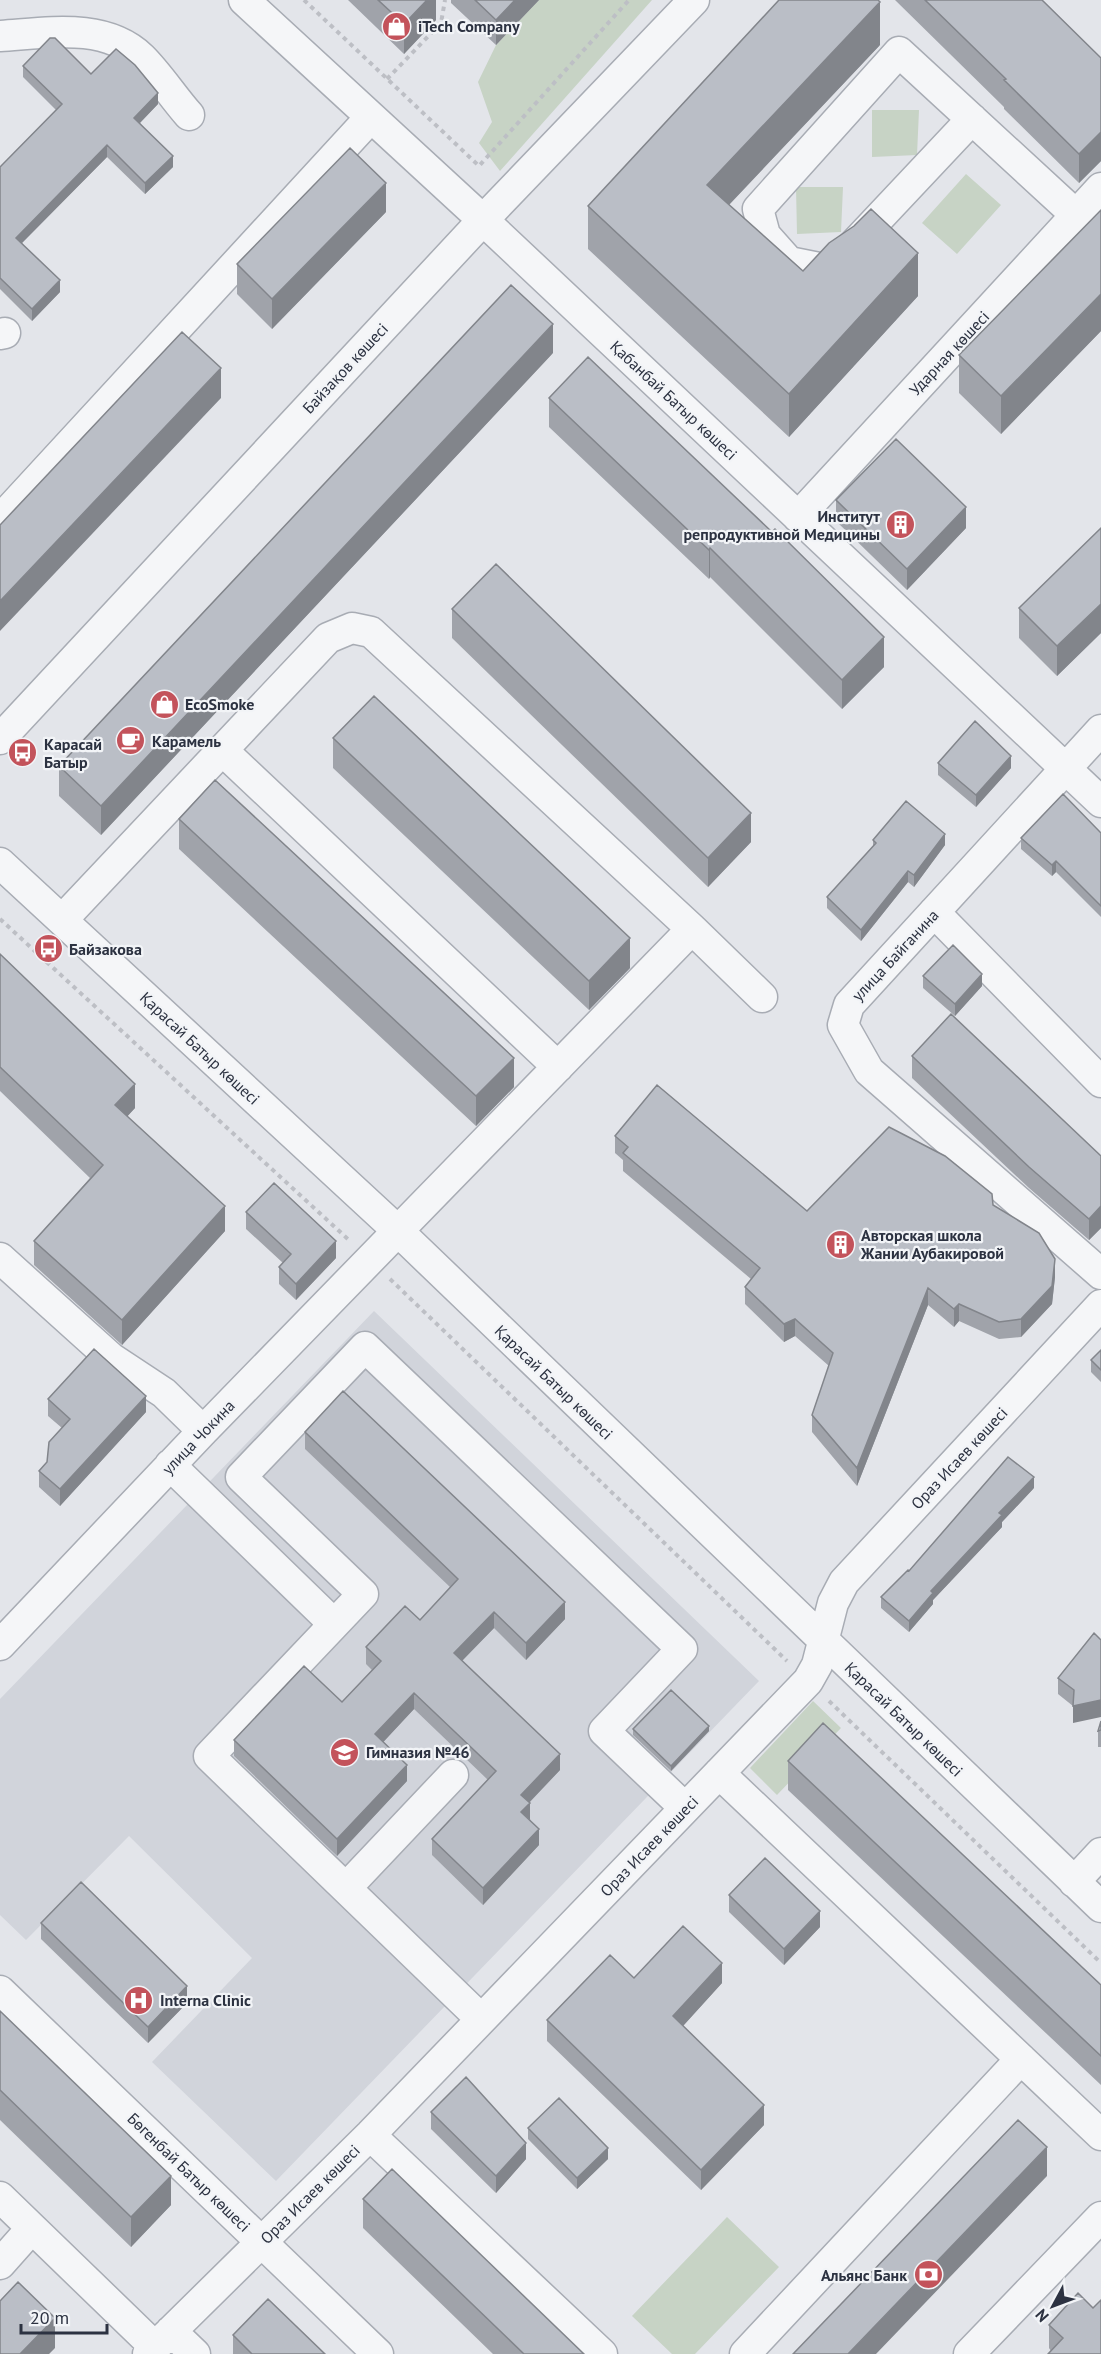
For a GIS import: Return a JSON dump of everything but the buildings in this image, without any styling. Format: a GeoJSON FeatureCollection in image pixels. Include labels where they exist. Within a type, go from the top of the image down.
{"type":"FeatureCollection","features":[{"type":"Feature","properties":{"kind":"street","name":"Қабанбай Батыр көшесі"},"geometry":{"type":"LineString","coordinates":[[244,0],[483,220],[1101,802]]}},
{"type":"Feature","properties":{"kind":"street","name":"Байзақов көшесі"},"geometry":{"type":"LineString","coordinates":[[0,739],[483,220],[694,0]]}},
{"type":"Feature","properties":{"kind":"street"},"geometry":{"type":"LineString","coordinates":[[0,36],[68,32],[102,36],[122,43],[142,58],[189,115]]}},
{"type":"Feature","properties":{"kind":"street"},"geometry":{"type":"LineString","coordinates":[[0,46],[0,52]]}},
{"type":"Feature","properties":{"kind":"street"},"geometry":{"type":"LineString","coordinates":[[972,119],[844,255],[824,268],[789,262],[765,235],[758,209],[899,52],[972,119],[1076,215]]}},
{"type":"Feature","properties":{"kind":"street"},"geometry":{"type":"LineString","coordinates":[[0,520],[371,117]]}},
{"type":"Feature","properties":{"kind":"street","name":"Ударная көшесі"},"geometry":{"type":"LineString","coordinates":[[798,517],[1101,188]]}},
{"type":"Feature","properties":{"kind":"street"},"geometry":{"type":"LineString","coordinates":[[62,920],[328,638],[352,628],[371,632],[692,929],[762,997]]}},
{"type":"Feature","properties":{"kind":"street","name":"улица Байганина"},"geometry":{"type":"LineString","coordinates":[[1101,730],[849,1005],[843,1026],[869,1071],[1101,1274]]}},
{"type":"Feature","properties":{"kind":"street"},"geometry":{"type":"LineString","coordinates":[[222,750],[558,1067]]}},
{"type":"Feature","properties":{"kind":"street","name":"Қарасай Батыр көшесі"},"geometry":{"type":"LineString","coordinates":[[0,863],[398,1231],[1101,1907]]}},
{"type":"Feature","properties":{"kind":"street"},"geometry":{"type":"LineString","coordinates":[[934,912],[1101,1082]]}},
{"type":"Feature","properties":{"kind":"street","name":"улица Чокина"},"geometry":{"type":"LineString","coordinates":[[0,1645],[170,1465],[692,929]]}},
{"type":"Feature","properties":{"kind":"street"},"geometry":{"type":"LineString","coordinates":[[0,1258],[111,1358],[164,1393],[203,1431]]}},
{"type":"Feature","properties":{"kind":"street","name":"Ораз Исаев көшесі"},"geometry":{"type":"LineString","coordinates":[[158,2344],[370,2134],[808,1681],[817,1665],[833,1603],[844,1582],[1101,1305]]}},
{"type":"Feature","properties":{"kind":"street"},"geometry":{"type":"LineString","coordinates":[[482,2019],[209,1756],[363,1594],[241,1477],[365,1347],[682,1649],[604,1731],[685,1808]]}},
{"type":"Feature","properties":{"kind":"street"},"geometry":{"type":"LineString","coordinates":[[170,1465],[334,1624]]}},
{"type":"Feature","properties":{"kind":"street"},"geometry":{"type":"LineString","coordinates":[[719,1773],[1101,2135]]}},
{"type":"Feature","properties":{"kind":"street"},"geometry":{"type":"LineString","coordinates":[[347,1887],[453,1775]]}},
{"type":"Feature","properties":{"kind":"street"},"geometry":{"type":"LineString","coordinates":[[1074,1882],[1101,1853]]}},
{"type":"Feature","properties":{"kind":"street","name":"Бөгенбай Батыр көшесі"},"geometry":{"type":"LineString","coordinates":[[0,1991],[378,2354]]}},
{"type":"Feature","properties":{"kind":"street"},"geometry":{"type":"LineString","coordinates":[[745,2354],[1021,2059]]}},
{"type":"Feature","properties":{"kind":"street"},"geometry":{"type":"LineString","coordinates":[[370,2134],[602,2354]]}},
{"type":"Feature","properties":{"kind":"street"},"geometry":{"type":"LineString","coordinates":[[0,2198],[158,2344],[195,2354]]}},
{"type":"Feature","properties":{"kind":"street"},"geometry":{"type":"LineString","coordinates":[[969,2354],[1101,2217]]}},
{"type":"Feature","properties":{"kind":"street"},"geometry":{"type":"LineString","coordinates":[[0,2264],[32,2228]]}},
{"type":"Feature","properties":{"kind":"path"},"geometry":{"type":"LineString","coordinates":[[304,0],[479,166],[629,0]]}},
{"type":"Feature","properties":{"kind":"path"},"geometry":{"type":"LineString","coordinates":[[387,79],[441,23],[445,0]]}},
{"type":"Feature","properties":{"kind":"path"},"geometry":{"type":"LineString","coordinates":[[0,919],[370,1260],[1101,1963]]}},
{"type":"Feature","properties":{"kind":"shaded area","name":"Гимназия №46"},"geometry":{"type":"Polygon","coordinates":[[[374,1311],[759,1681],[276,2181],[152,2062],[252,1958],[129,1836],[26,1940],[0,1915],[0,1699],[374,1311]]]}},
{"type":"Feature","properties":{"kind":"green space"},"geometry":{"type":"Polygon","coordinates":[[[539,0],[652,0],[500,171],[479,143],[492,122],[478,82],[496,45],[539,0]]]}},
{"type":"Feature","properties":{"kind":"green space"},"geometry":{"type":"Polygon","coordinates":[[[872,110],[919,110],[917,155],[872,157],[872,110]]]}},
{"type":"Feature","properties":{"kind":"green space"},"geometry":{"type":"Polygon","coordinates":[[[966,174],[1001,205],[957,254],[922,223],[966,174]]]}},
{"type":"Feature","properties":{"kind":"green space"},"geometry":{"type":"Polygon","coordinates":[[[796,187],[843,187],[841,232],[797,234],[796,187]]]}},
{"type":"Feature","properties":{"kind":"green space"},"geometry":{"type":"Polygon","coordinates":[[[813,1701],[841,1728],[777,1795],[750,1768],[813,1701]]]}},
{"type":"Feature","properties":{"kind":"green space"},"geometry":{"type":"Polygon","coordinates":[[[727,2217],[779,2267],[695,2354],[672,2354],[632,2316],[727,2217]]]}},
{"type":"Feature","properties":{"kind":"place","name":"iTech Company"},"geometry":{"type":"Point","coordinates":[397,26]}},
{"type":"Feature","properties":{"kind":"place","name":"Институт репродуктивной Медицины"},"geometry":{"type":"Point","coordinates":[901,525]}},
{"type":"Feature","properties":{"kind":"place","name":"EcoSmoke"},"geometry":{"type":"Point","coordinates":[164,704]}},
{"type":"Feature","properties":{"kind":"place","name":"Карамель"},"geometry":{"type":"Point","coordinates":[131,741]}},
{"type":"Feature","properties":{"kind":"place","name":"Карасай Батыр"},"geometry":{"type":"Point","coordinates":[23,753]}},
{"type":"Feature","properties":{"kind":"place","name":"Байзакова"},"geometry":{"type":"Point","coordinates":[48,949]}},
{"type":"Feature","properties":{"kind":"place","name":"Авторская школа Жании Аубакировой"},"geometry":{"type":"Point","coordinates":[840,1244]}},
{"type":"Feature","properties":{"kind":"place","name":"Гимназия №46"},"geometry":{"type":"Point","coordinates":[345,1752]}},
{"type":"Feature","properties":{"kind":"place","name":"Interna Clinic"},"geometry":{"type":"Point","coordinates":[139,2000]}},
{"type":"Feature","properties":{"kind":"place","name":"Альянс Банк"},"geometry":{"type":"Point","coordinates":[928,2275]}}]}
